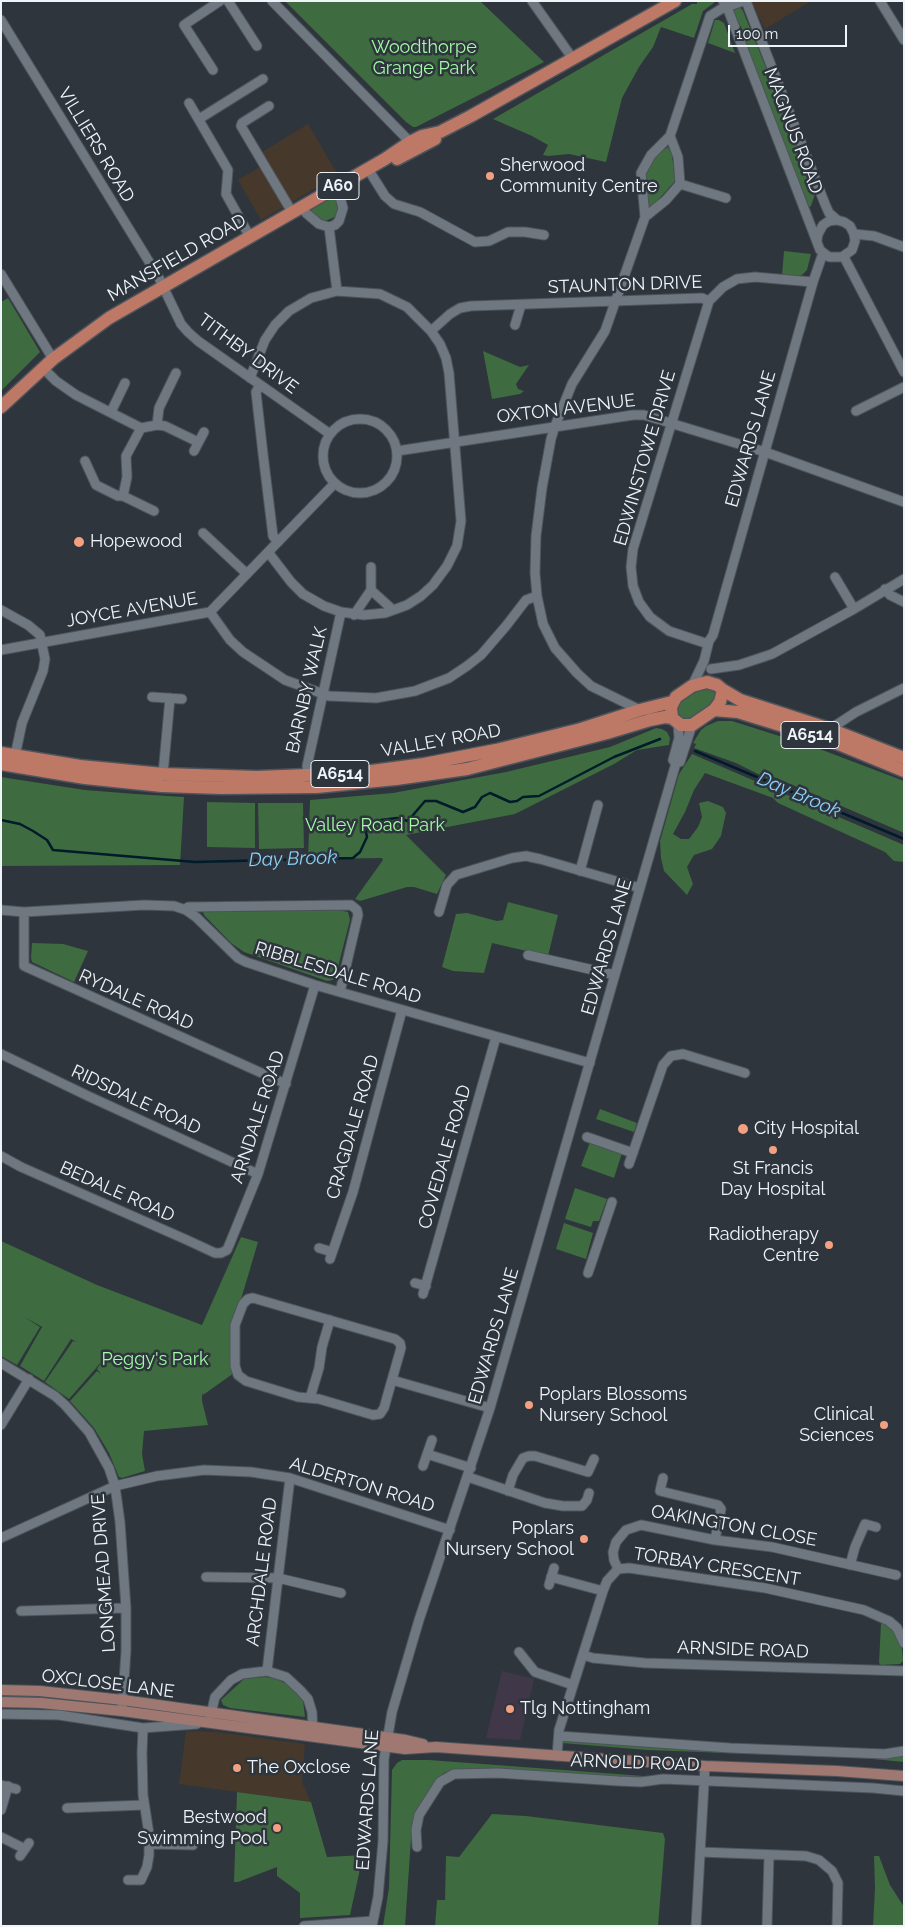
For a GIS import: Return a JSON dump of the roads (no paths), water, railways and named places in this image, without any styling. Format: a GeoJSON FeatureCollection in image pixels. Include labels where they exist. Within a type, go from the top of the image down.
{"type":"FeatureCollection","features":[{"type":"Feature","properties":{"kind":"highway","name":"MANSFIELD ROAD"},"geometry":{"type":"LineString","coordinates":[[1,407],[48,363],[109,318],[162,286],[385,159],[413,145],[422,136],[440,132],[675,1]]}},
{"type":"Feature","properties":{"kind":"highway"},"geometry":{"type":"LineString","coordinates":[[692,686],[703,682],[718,687],[720,702],[714,710],[692,725]]}},
{"type":"Feature","properties":{"kind":"highway","name":"A6514"},"geometry":{"type":"LineString","coordinates":[[672,702],[692,686]]}},
{"type":"Feature","properties":{"kind":"highway","name":"A6514"},"geometry":{"type":"LineString","coordinates":[[718,687],[752,704],[830,729],[904,758]]}},
{"type":"Feature","properties":{"kind":"highway","name":"VALLEY ROAD"},"geometry":{"type":"LineString","coordinates":[[1,753],[10,762],[85,778],[162,780],[308,776],[374,771],[457,759],[552,737],[672,702]]}},
{"type":"Feature","properties":{"kind":"highway"},"geometry":{"type":"LineString","coordinates":[[672,702],[675,721]]}},
{"type":"Feature","properties":{"kind":"highway","name":"A6514"},"geometry":{"type":"LineString","coordinates":[[714,710],[738,712],[863,753],[904,770]]}},
{"type":"Feature","properties":{"kind":"highway","name":"VALLEY ROAD"},"geometry":{"type":"LineString","coordinates":[[162,780],[221,788],[317,787],[432,775],[509,759],[650,720],[665,717],[675,721]]}},
{"type":"Feature","properties":{"kind":"highway","name":"A6514"},"geometry":{"type":"LineString","coordinates":[[675,721],[692,725]]}},
{"type":"Feature","properties":{"kind":"main road","name":"OXCLOSE LANE"},"geometry":{"type":"LineString","coordinates":[[1,1690],[40,1691],[122,1706],[386,1742]]}},
{"type":"Feature","properties":{"kind":"main road","name":"OXCLOSE LANE"},"geometry":{"type":"LineString","coordinates":[[1,1702],[122,1706]]}},
{"type":"Feature","properties":{"kind":"main road","name":"ARNOLD ROAD"},"geometry":{"type":"LineString","coordinates":[[386,1742],[705,1766],[836,1771],[904,1776]]}},
{"type":"Feature","properties":{"kind":"street"},"geometry":{"type":"LineString","coordinates":[[213,70],[184,25],[220,1]]}},
{"type":"Feature","properties":{"kind":"street"},"geometry":{"type":"LineString","coordinates":[[228,1],[256,46]]}},
{"type":"Feature","properties":{"kind":"street"},"geometry":{"type":"LineString","coordinates":[[272,1],[413,145]]}},
{"type":"Feature","properties":{"kind":"street"},"geometry":{"type":"LineString","coordinates":[[532,1],[573,59]]}},
{"type":"Feature","properties":{"kind":"street"},"geometry":{"type":"LineString","coordinates":[[640,710],[591,686],[564,660],[555,648],[543,624],[537,596],[536,536],[542,488],[555,426],[572,384],[605,331],[645,217],[641,173],[651,155],[670,136],[708,20],[726,3],[744,1],[829,212],[837,220]]}},
{"type":"Feature","properties":{"kind":"street"},"geometry":{"type":"LineString","coordinates":[[880,1],[904,40]]}},
{"type":"Feature","properties":{"kind":"street","name":"MAGNUS ROAD"},"geometry":{"type":"LineString","coordinates":[[726,3],[817,240]]}},
{"type":"Feature","properties":{"kind":"street","name":"VILLIERS ROAD"},"geometry":{"type":"LineString","coordinates":[[1,20],[159,278],[162,286]]}},
{"type":"Feature","properties":{"kind":"street"},"geometry":{"type":"LineString","coordinates":[[187,119],[197,116],[263,79]]}},
{"type":"Feature","properties":{"kind":"street"},"geometry":{"type":"LineString","coordinates":[[190,103],[228,170],[226,194],[250,237]]}},
{"type":"Feature","properties":{"kind":"street"},"geometry":{"type":"LineString","coordinates":[[269,106],[242,123],[241,126],[297,210],[319,224],[329,226],[339,220],[342,214],[342,201],[338,186]]}},
{"type":"Feature","properties":{"kind":"street"},"geometry":{"type":"LineString","coordinates":[[645,217],[666,200],[680,184],[678,157],[670,136]]}},
{"type":"Feature","properties":{"kind":"street"},"geometry":{"type":"LineString","coordinates":[[368,169],[385,196],[394,204],[416,210],[475,242],[489,240],[508,232],[525,232],[543,237],[546,225]]}},
{"type":"Feature","properties":{"kind":"street"},"geometry":{"type":"LineString","coordinates":[[680,184],[726,198]]}},
{"type":"Feature","properties":{"kind":"street"},"geometry":{"type":"LineString","coordinates":[[837,220],[850,226],[854,234],[854,246],[844,257],[836,258],[823,253],[817,240],[823,225],[829,221],[837,220]]}},
{"type":"Feature","properties":{"kind":"street"},"geometry":{"type":"LineString","coordinates":[[329,226],[337,290]]}},
{"type":"Feature","properties":{"kind":"street"},"geometry":{"type":"LineString","coordinates":[[854,234],[874,236],[904,247]]}},
{"type":"Feature","properties":{"kind":"street","name":"EDWARDS LANE"},"geometry":{"type":"LineString","coordinates":[[692,686],[704,661],[708,644],[713,634],[813,282],[823,253]]}},
{"type":"Feature","properties":{"kind":"street"},"geometry":{"type":"LineString","coordinates":[[844,257],[904,372]]}},
{"type":"Feature","properties":{"kind":"street"},"geometry":{"type":"LineString","coordinates":[[1,274],[56,381],[141,428],[157,425],[174,429],[196,446],[204,432]]}},
{"type":"Feature","properties":{"kind":"street","name":"STAUNTON DRIVE"},"geometry":{"type":"LineString","coordinates":[[431,331],[450,314],[460,308],[471,306],[702,298],[709,302],[723,287],[737,279],[754,276],[813,282]]}},
{"type":"Feature","properties":{"kind":"street","name":"TITHBY DRIVE"},"geometry":{"type":"LineString","coordinates":[[162,286],[181,324],[198,341],[330,434]]}},
{"type":"Feature","properties":{"kind":"street"},"geometry":{"type":"LineString","coordinates":[[250,378],[265,340],[274,325],[289,311],[311,298],[337,290],[380,294],[407,307],[431,331],[440,344],[446,358],[455,441],[461,511],[456,546],[447,566],[433,585],[407,605],[374,615],[354,615],[324,606],[303,594],[291,582],[268,552]]}},
{"type":"Feature","properties":{"kind":"street","name":"EDWINSTOWE DRIVE"},"geometry":{"type":"LineString","coordinates":[[708,644],[662,627],[650,617],[639,602],[633,586],[632,567],[633,548],[709,302]]}},
{"type":"Feature","properties":{"kind":"street"},"geometry":{"type":"LineString","coordinates":[[515,325],[521,304]]}},
{"type":"Feature","properties":{"kind":"street"},"geometry":{"type":"LineString","coordinates":[[157,425],[159,408],[176,374]]}},
{"type":"Feature","properties":{"kind":"street"},"geometry":{"type":"LineString","coordinates":[[110,412],[125,383]]}},
{"type":"Feature","properties":{"kind":"street"},"geometry":{"type":"LineString","coordinates":[[260,385],[256,392],[261,436],[273,536],[278,542]]}},
{"type":"Feature","properties":{"kind":"street"},"geometry":{"type":"LineString","coordinates":[[856,411],[904,386]]}},
{"type":"Feature","properties":{"kind":"street","name":"OXTON AVENUE"},"geometry":{"type":"LineString","coordinates":[[397,450],[555,426],[644,415],[764,452],[904,502]]}},
{"type":"Feature","properties":{"kind":"street"},"geometry":{"type":"LineString","coordinates":[[369,420],[379,424],[388,431],[394,440],[397,450],[397,460],[391,477],[376,489],[365,492],[354,492],[344,489],[335,483],[324,460],[326,442],[330,434],[347,421],[369,420]]}},
{"type":"Feature","properties":{"kind":"street"},"geometry":{"type":"LineString","coordinates":[[123,496],[127,477],[126,456],[141,428]]}},
{"type":"Feature","properties":{"kind":"street"},"geometry":{"type":"LineString","coordinates":[[84,461],[96,485],[154,511]]}},
{"type":"Feature","properties":{"kind":"street","name":"JOYCE AVENUE"},"geometry":{"type":"LineString","coordinates":[[1,650],[210,612],[335,483]]}},
{"type":"Feature","properties":{"kind":"street"},"geometry":{"type":"LineString","coordinates":[[203,533],[247,574]]}},
{"type":"Feature","properties":{"kind":"street"},"geometry":{"type":"LineString","coordinates":[[354,615],[372,590],[371,566]]}},
{"type":"Feature","properties":{"kind":"street"},"geometry":{"type":"LineString","coordinates":[[835,576],[854,609]]}},
{"type":"Feature","properties":{"kind":"street"},"geometry":{"type":"LineString","coordinates":[[711,669],[739,665],[790,646],[904,579]]}},
{"type":"Feature","properties":{"kind":"street"},"geometry":{"type":"LineString","coordinates":[[372,590],[393,610]]}},
{"type":"Feature","properties":{"kind":"street"},"geometry":{"type":"LineString","coordinates":[[885,590],[890,595],[904,602]]}},
{"type":"Feature","properties":{"kind":"street"},"geometry":{"type":"LineString","coordinates":[[210,612],[230,640],[260,665],[285,680],[329,696],[376,698],[415,691],[449,678],[481,656],[526,600],[537,596]]}},
{"type":"Feature","properties":{"kind":"street"},"geometry":{"type":"LineString","coordinates":[[1,610],[40,635],[45,658],[10,762]]}},
{"type":"Feature","properties":{"kind":"street","name":"BARNBY WALK"},"geometry":{"type":"LineString","coordinates":[[308,776],[307,766],[341,612]]}},
{"type":"Feature","properties":{"kind":"street","name":"EDWARDS LANE"},"geometry":{"type":"LineString","coordinates":[[713,634],[714,643],[710,660],[711,669],[718,687]]}},
{"type":"Feature","properties":{"kind":"street"},"geometry":{"type":"LineString","coordinates":[[830,729],[849,716],[904,688]]}},
{"type":"Feature","properties":{"kind":"street"},"geometry":{"type":"LineString","coordinates":[[152,697],[182,699]]}},
{"type":"Feature","properties":{"kind":"street"},"geometry":{"type":"LineString","coordinates":[[162,780],[170,698]]}},
{"type":"Feature","properties":{"kind":"street","name":"EDWARDS LANE"},"geometry":{"type":"LineString","coordinates":[[675,721],[679,738],[673,760],[676,763]]}},
{"type":"Feature","properties":{"kind":"street","name":"EDWARDS LANE"},"geometry":{"type":"LineString","coordinates":[[373,1923],[378,1897],[382,1843],[384,1759],[392,1712],[419,1620],[490,1408],[676,763],[680,762],[692,725]]}},
{"type":"Feature","properties":{"kind":"street"},"geometry":{"type":"LineString","coordinates":[[580,871],[600,811]]}},
{"type":"Feature","properties":{"kind":"street"},"geometry":{"type":"LineString","coordinates":[[438,912],[447,885],[456,875],[512,858],[526,856],[640,888]]}},
{"type":"Feature","properties":{"kind":"street"},"geometry":{"type":"LineString","coordinates":[[442,902],[451,906]]}},
{"type":"Feature","properties":{"kind":"street","name":"RIBBLESDALE ROAD"},"geometry":{"type":"LineString","coordinates":[[1,910],[24,912],[144,905],[174,906],[186,910],[196,917],[238,958],[316,985],[590,1063]]}},
{"type":"Feature","properties":{"kind":"street"},"geometry":{"type":"LineString","coordinates":[[186,910],[188,906],[351,905],[357,910],[358,915],[340,992]]}},
{"type":"Feature","properties":{"kind":"street","name":"RYDALE ROAD"},"geometry":{"type":"LineString","coordinates":[[24,912],[24,966],[286,1084]]}},
{"type":"Feature","properties":{"kind":"street"},"geometry":{"type":"LineString","coordinates":[[528,955],[615,975]]}},
{"type":"Feature","properties":{"kind":"street","name":"ARNDALE ROAD"},"geometry":{"type":"LineString","coordinates":[[221,1253],[226,1250],[230,1243],[258,1174],[316,985]]}},
{"type":"Feature","properties":{"kind":"street","name":"CRAGDALE ROAD"},"geometry":{"type":"LineString","coordinates":[[319,1248],[331,1255],[353,1192],[402,1010]]}},
{"type":"Feature","properties":{"kind":"street","name":"COVEDALE ROAD"},"geometry":{"type":"LineString","coordinates":[[415,1282],[424,1290],[496,1037]]}},
{"type":"Feature","properties":{"kind":"street","name":"RIDSDALE ROAD"},"geometry":{"type":"LineString","coordinates":[[1,1054],[258,1174]]}},
{"type":"Feature","properties":{"kind":"street"},"geometry":{"type":"LineString","coordinates":[[629,1164],[663,1065],[671,1056],[683,1054],[745,1073]]}},
{"type":"Feature","properties":{"kind":"street"},"geometry":{"type":"LineString","coordinates":[[587,1137],[633,1153]]}},
{"type":"Feature","properties":{"kind":"street","name":"BEDALE ROAD"},"geometry":{"type":"LineString","coordinates":[[1,1156],[21,1167],[194,1244],[215,1253],[221,1253]]}},
{"type":"Feature","properties":{"kind":"street"},"geometry":{"type":"LineString","coordinates":[[588,1273],[599,1228],[612,1202]]}},
{"type":"Feature","properties":{"kind":"street"},"geometry":{"type":"LineString","coordinates":[[248,1298],[330,1320],[395,1339],[400,1343],[402,1348],[384,1408],[380,1414],[373,1415],[319,1399],[298,1397],[251,1382],[238,1375],[235,1366],[235,1325],[243,1304],[248,1298]]}},
{"type":"Feature","properties":{"kind":"street"},"geometry":{"type":"LineString","coordinates":[[310,1398],[330,1320]]}},
{"type":"Feature","properties":{"kind":"street","name":"LONGMEAD DRIVE"},"geometry":{"type":"LineString","coordinates":[[1,1363],[55,1396],[83,1424],[104,1457],[115,1486],[120,1522],[126,1608],[126,1651],[122,1706]]}},
{"type":"Feature","properties":{"kind":"street"},"geometry":{"type":"LineString","coordinates":[[1,1424],[29,1379]]}},
{"type":"Feature","properties":{"kind":"street"},"geometry":{"type":"LineString","coordinates":[[392,1380],[490,1408]]}},
{"type":"Feature","properties":{"kind":"street"},"geometry":{"type":"LineString","coordinates":[[424,1466],[432,1440]]}},
{"type":"Feature","properties":{"kind":"street"},"geometry":{"type":"LineString","coordinates":[[428,1454],[508,1491],[545,1503],[584,1509],[589,1493]]}},
{"type":"Feature","properties":{"kind":"street"},"geometry":{"type":"LineString","coordinates":[[508,1491],[513,1475],[523,1458],[535,1456],[588,1472],[594,1458]]}},
{"type":"Feature","properties":{"kind":"street","name":"ALDERTON ROAD"},"geometry":{"type":"LineString","coordinates":[[1,1538],[115,1486],[158,1476],[204,1470],[252,1472],[290,1478],[450,1530]]}},
{"type":"Feature","properties":{"kind":"street","name":"ARCHDALE ROAD"},"geometry":{"type":"LineString","coordinates":[[267,1671],[290,1478]]}},
{"type":"Feature","properties":{"kind":"street"},"geometry":{"type":"LineString","coordinates":[[663,1478],[660,1491],[718,1505],[721,1509],[715,1540]]}},
{"type":"Feature","properties":{"kind":"street"},"geometry":{"type":"LineString","coordinates":[[850,1564],[865,1524],[876,1527]]}},
{"type":"Feature","properties":{"kind":"street","name":"OAKINGTON CLOSE"},"geometry":{"type":"LineString","coordinates":[[618,1569],[614,1560],[616,1542],[626,1530],[632,1526],[640,1525],[715,1540],[772,1547],[896,1575]]}},
{"type":"Feature","properties":{"kind":"street","name":"TORBAY CRESCENT"},"geometry":{"type":"LineString","coordinates":[[557,1756],[559,1736],[602,1591],[607,1580],[618,1569],[629,1568],[765,1588],[864,1610],[889,1621],[897,1628],[904,1644]]}},
{"type":"Feature","properties":{"kind":"street"},"geometry":{"type":"LineString","coordinates":[[552,1576],[602,1591]]}},
{"type":"Feature","properties":{"kind":"street"},"geometry":{"type":"LineString","coordinates":[[206,1577],[278,1578],[341,1594]]}},
{"type":"Feature","properties":{"kind":"street"},"geometry":{"type":"LineString","coordinates":[[21,1611],[126,1608]]}},
{"type":"Feature","properties":{"kind":"street"},"geometry":{"type":"LineString","coordinates":[[518,1652],[530,1656],[535,1672],[574,1684]]}},
{"type":"Feature","properties":{"kind":"street","name":"ARNSIDE ROAD"},"geometry":{"type":"LineString","coordinates":[[583,1655],[593,1658],[645,1663],[904,1671]]}},
{"type":"Feature","properties":{"kind":"street"},"geometry":{"type":"LineString","coordinates":[[210,1718],[215,1697],[231,1680],[248,1673],[267,1671],[286,1677],[308,1699],[312,1712],[313,1732]]}},
{"type":"Feature","properties":{"kind":"street","name":"OXCLOSE LANE"},"geometry":{"type":"LineString","coordinates":[[1,1714],[59,1715],[144,1728],[210,1718]]}},
{"type":"Feature","properties":{"kind":"street"},"geometry":{"type":"LineString","coordinates":[[128,1880],[141,1880],[147,1867],[150,1844],[144,1805],[142,1768],[144,1728]]}},
{"type":"Feature","properties":{"kind":"street","name":"ARNOLD ROAD"},"geometry":{"type":"LineString","coordinates":[[559,1736],[730,1748],[885,1754],[904,1751]]}},
{"type":"Feature","properties":{"kind":"street"},"geometry":{"type":"LineString","coordinates":[[696,1926],[705,1766]]}},
{"type":"Feature","properties":{"kind":"street","name":"ARNOLD ROAD"},"geometry":{"type":"LineString","coordinates":[[417,1847],[416,1830],[419,1815],[440,1782],[454,1774],[498,1773],[641,1782],[663,1779],[904,1791]]}},
{"type":"Feature","properties":{"kind":"street"},"geometry":{"type":"LineString","coordinates":[[1,1810],[8,1787]]}},
{"type":"Feature","properties":{"kind":"street"},"geometry":{"type":"LineString","coordinates":[[66,1808],[144,1805]]}},
{"type":"Feature","properties":{"kind":"street"},"geometry":{"type":"LineString","coordinates":[[1,1836],[25,1849]]}},
{"type":"Feature","properties":{"kind":"street"},"geometry":{"type":"LineString","coordinates":[[150,1844],[193,1845]]}},
{"type":"Feature","properties":{"kind":"street"},"geometry":{"type":"LineString","coordinates":[[700,1852],[812,1857],[826,1865],[836,1876],[838,1883],[837,1926]]}},
{"type":"Feature","properties":{"kind":"street"},"geometry":{"type":"LineString","coordinates":[[767,1926],[769,1855]]}},
{"type":"Feature","properties":{"kind":"street"},"geometry":{"type":"LineString","coordinates":[[304,1926],[373,1923]]}},
{"type":"Feature","properties":{"kind":"waterway","name":"Day Brook"},"geometry":{"type":"LineString","coordinates":[[1,820],[20,824],[33,831],[47,840],[53,850],[195,862],[353,858],[360,852],[370,825],[381,820],[397,818],[408,821],[425,801],[436,801],[463,812],[475,807],[482,797],[490,793],[510,802],[517,801],[523,797],[539,796],[614,757],[660,739]]}},
{"type":"Feature","properties":{"kind":"waterway","name":"Day Brook"},"geometry":{"type":"LineString","coordinates":[[695,751],[904,839]]}},
{"type":"Feature","properties":{"kind":"place","name":"Sherwood Community Centre"},"geometry":{"type":"Point","coordinates":[490,176]}},
{"type":"Feature","properties":{"kind":"place","name":"Hopewood"},"geometry":{"type":"Point","coordinates":[79,542]}},
{"type":"Feature","properties":{"kind":"place","name":"City Hospital"},"geometry":{"type":"Point","coordinates":[743,1129]}},
{"type":"Feature","properties":{"kind":"place","name":"St Francis Day Hospital"},"geometry":{"type":"Point","coordinates":[773,1150]}},
{"type":"Feature","properties":{"kind":"place","name":"Radiotherapy Centre"},"geometry":{"type":"Point","coordinates":[829,1245]}},
{"type":"Feature","properties":{"kind":"place","name":"Poplars Blossoms Nursery School"},"geometry":{"type":"Point","coordinates":[529,1405]}},
{"type":"Feature","properties":{"kind":"place","name":"Clinical Sciences"},"geometry":{"type":"Point","coordinates":[884,1425]}},
{"type":"Feature","properties":{"kind":"place","name":"Poplars Nursery School"},"geometry":{"type":"Point","coordinates":[584,1539]}},
{"type":"Feature","properties":{"kind":"place","name":"Tlg Nottingham"},"geometry":{"type":"Point","coordinates":[510,1709]}},
{"type":"Feature","properties":{"kind":"place","name":"The Oxclose"},"geometry":{"type":"Point","coordinates":[237,1768]}},
{"type":"Feature","properties":{"kind":"place","name":"Bestwood Swimming Pool"},"geometry":{"type":"Point","coordinates":[277,1828]}},
{"type":"Feature","properties":{"kind":"park label","name":"Woodthorpe Grange Park"},"geometry":{"type":"Point","coordinates":[424,58]}},
{"type":"Feature","properties":{"kind":"park label","name":"Valley Road Park"},"geometry":{"type":"Point","coordinates":[375,826]}},
{"type":"Feature","properties":{"kind":"park label","name":"Peggy's Park"},"geometry":{"type":"Point","coordinates":[155,1360]}}]}
